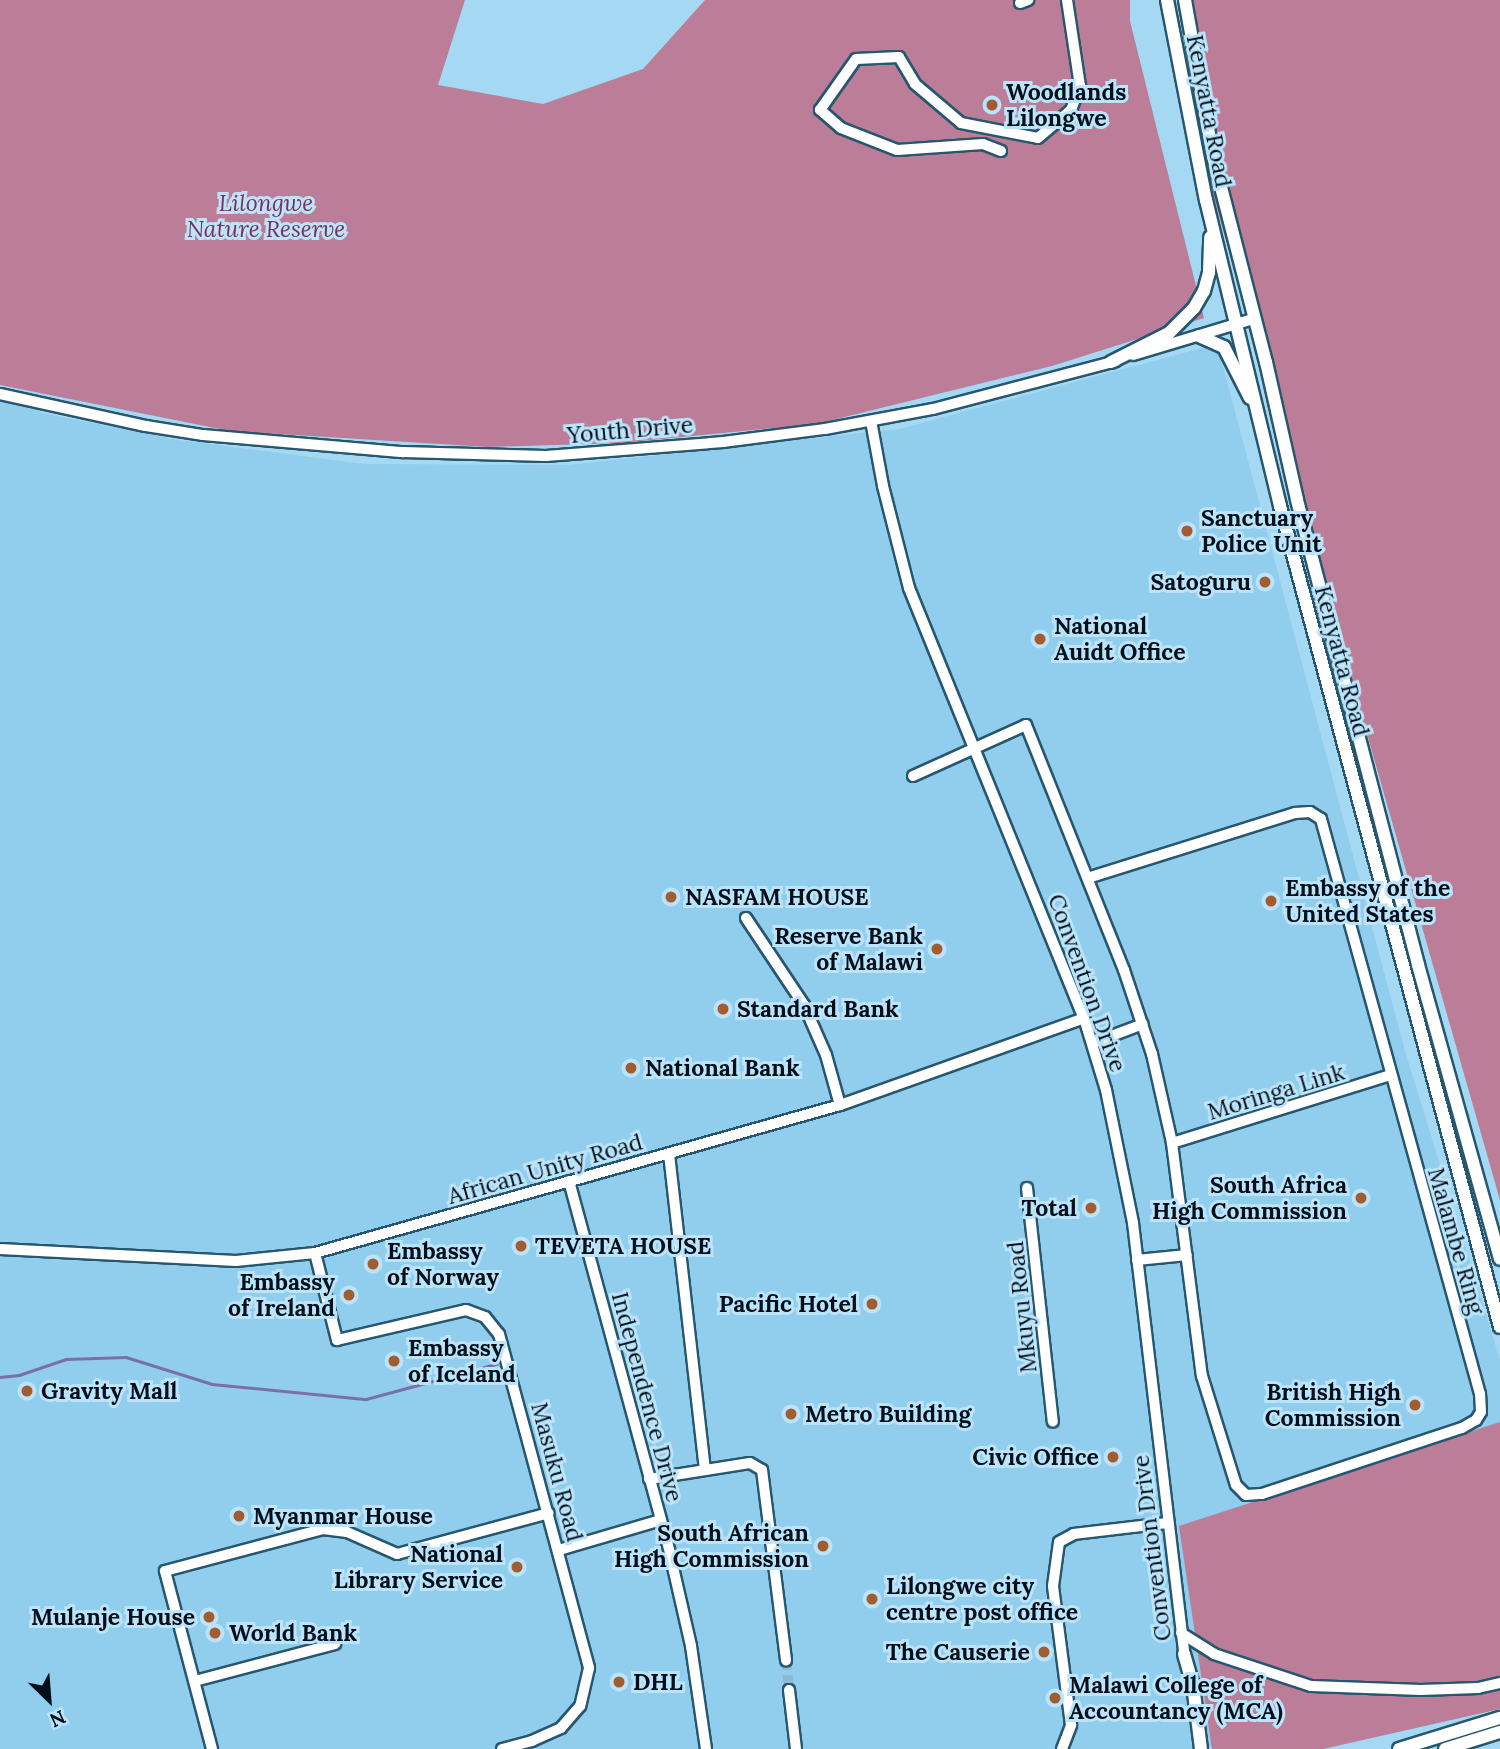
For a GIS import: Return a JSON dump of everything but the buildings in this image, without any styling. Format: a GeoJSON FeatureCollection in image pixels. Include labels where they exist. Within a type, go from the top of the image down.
{"type":"FeatureCollection","features":[{"type":"Feature","properties":{"kind":"main road","name":"Kenyatta Road"},"geometry":{"type":"LineString","coordinates":[[1167,0],[1206,200],[1320,663],[1500,1327]]}},
{"type":"Feature","properties":{"kind":"main road","name":"Kenyatta Road"},"geometry":{"type":"LineString","coordinates":[[1185,0],[1213,156],[1336,657],[1500,1259]]}},
{"type":"Feature","properties":{"kind":"main road"},"geometry":{"type":"LineString","coordinates":[[1111,362],[1169,333],[1194,308],[1204,291],[1210,244],[1206,200]]}},
{"type":"Feature","properties":{"kind":"main road"},"geometry":{"type":"LineString","coordinates":[[1199,336],[1224,346],[1259,413]]}},
{"type":"Feature","properties":{"kind":"main road"},"geometry":{"type":"LineString","coordinates":[[1184,1654],[1193,1685],[1198,1749]]}},
{"type":"Feature","properties":{"kind":"main road"},"geometry":{"type":"LineString","coordinates":[[1399,1749],[1500,1718]]}},
{"type":"Feature","properties":{"kind":"main road"},"geometry":{"type":"LineString","coordinates":[[1445,1749],[1500,1731]]}},
{"type":"Feature","properties":{"kind":"main road"},"geometry":{"type":"LineString","coordinates":[[1196,1734],[1198,1749]]}},
{"type":"Feature","properties":{"kind":"street"},"geometry":{"type":"LineString","coordinates":[[1001,151],[982,144],[897,150],[841,128],[820,110],[856,59],[898,57],[915,84],[961,123],[1038,138],[1071,110],[1080,86],[1067,0]]}},
{"type":"Feature","properties":{"kind":"street","name":"Youth Drive"},"geometry":{"type":"LineString","coordinates":[[0,394],[134,424],[203,435],[403,452],[510,456],[593,454],[734,441],[871,421],[956,404],[1111,362],[1254,319]]}},
{"type":"Feature","properties":{"kind":"street","name":"Convention Drive"},"geometry":{"type":"LineString","coordinates":[[871,421],[883,486],[903,568],[925,631],[1084,1018],[1118,1136],[1137,1260],[1181,1633],[1196,1734]]}},
{"type":"Feature","properties":{"kind":"street","name":"Malambe Ring"},"geometry":{"type":"LineString","coordinates":[[974,747],[1026,725],[1143,1024],[1172,1143],[1202,1376],[1234,1480],[1242,1492],[1262,1494],[1462,1428],[1476,1420],[1481,1412],[1480,1394],[1317,814],[1296,813],[1088,878]]}},
{"type":"Feature","properties":{"kind":"street"},"geometry":{"type":"LineString","coordinates":[[914,776],[974,747]]}},
{"type":"Feature","properties":{"kind":"street"},"geometry":{"type":"LineString","coordinates":[[746,918],[789,977],[815,1026],[840,1105]]}},
{"type":"Feature","properties":{"kind":"street","name":"African Unity Road"},"geometry":{"type":"LineString","coordinates":[[0,1249],[236,1261],[315,1253],[840,1105],[1084,1018]]}},
{"type":"Feature","properties":{"kind":"street"},"geometry":{"type":"LineString","coordinates":[[1093,1043],[1143,1024]]}},
{"type":"Feature","properties":{"kind":"street","name":"Moringa Link"},"geometry":{"type":"LineString","coordinates":[[1172,1143],[1390,1075]]}},
{"type":"Feature","properties":{"kind":"street"},"geometry":{"type":"LineString","coordinates":[[669,1154],[705,1469]]}},
{"type":"Feature","properties":{"kind":"street","name":"Independence Drive"},"geometry":{"type":"LineString","coordinates":[[569,1181],[661,1520],[691,1646],[706,1749]]}},
{"type":"Feature","properties":{"kind":"street","name":"Mkuyu Road"},"geometry":{"type":"LineString","coordinates":[[1027,1188],[1053,1422]]}},
{"type":"Feature","properties":{"kind":"street","name":"Masuku Road"},"geometry":{"type":"LineString","coordinates":[[315,1253],[337,1340],[457,1310],[475,1311],[492,1324],[499,1334],[587,1655],[586,1694],[576,1712],[561,1728],[531,1741],[502,1749]]}},
{"type":"Feature","properties":{"kind":"street"},"geometry":{"type":"LineString","coordinates":[[1137,1260],[1187,1255]]}},
{"type":"Feature","properties":{"kind":"street"},"geometry":{"type":"LineString","coordinates":[[649,1479],[750,1463],[762,1470],[786,1660]]}},
{"type":"Feature","properties":{"kind":"street"},"geometry":{"type":"LineString","coordinates":[[212,1749],[165,1571],[330,1528],[347,1532],[390,1552],[406,1553],[549,1513]]}},
{"type":"Feature","properties":{"kind":"street"},"geometry":{"type":"LineString","coordinates":[[559,1550],[661,1520]]}},
{"type":"Feature","properties":{"kind":"street"},"geometry":{"type":"LineString","coordinates":[[1062,1749],[1071,1725],[1053,1586],[1059,1542],[1074,1534],[1168,1523]]}},
{"type":"Feature","properties":{"kind":"street"},"geometry":{"type":"LineString","coordinates":[[1181,1633],[1214,1654],[1311,1686],[1421,1690],[1478,1688],[1500,1683]]}},
{"type":"Feature","properties":{"kind":"street"},"geometry":{"type":"LineString","coordinates":[[195,1681],[335,1644]]}},
{"type":"Feature","properties":{"kind":"street"},"geometry":{"type":"LineString","coordinates":[[789,1690],[796,1749]]}},
{"type":"Feature","properties":{"kind":"shaded area"},"geometry":{"type":"Polygon","coordinates":[[[1217,344],[1405,1051],[1500,1360],[1500,1685],[1202,1749],[0,1749],[0,397],[46,414],[178,440],[364,464],[567,465],[899,429],[1217,344]]]}},
{"type":"Feature","properties":{"kind":"green space","name":"Lilongwe Nature Reserve"},"geometry":{"type":"Polygon","coordinates":[[[0,0],[465,0],[438,85],[543,104],[643,69],[705,0],[1130,0],[1130,21],[1204,318],[1052,366],[816,424],[620,443],[488,447],[230,431],[0,385],[0,0]]]}},
{"type":"Feature","properties":{"kind":"green space"},"geometry":{"type":"Polygon","coordinates":[[[1180,0],[1500,0],[1500,1200],[1208,177],[1188,76],[1180,0]]]}},
{"type":"Feature","properties":{"kind":"green space"},"geometry":{"type":"Polygon","coordinates":[[[1500,1422],[1500,1709],[1323,1749],[1212,1749],[1179,1526],[1500,1422]]]}},
{"type":"Feature","properties":{"kind":"waterway"},"geometry":{"type":"LineString","coordinates":[[0,1377],[19,1375],[66,1359],[126,1357],[212,1384],[366,1399],[496,1364]]}},
{"type":"Feature","properties":{"kind":"tunnel"},"geometry":{"type":"LineString","coordinates":[[786,1660],[789,1690]]}},
{"type":"Feature","properties":{"kind":"place","name":"Woodlands Lilongwe"},"geometry":{"type":"Point","coordinates":[992,105]}},
{"type":"Feature","properties":{"kind":"place","name":"Sanctuary Police Unit"},"geometry":{"type":"Point","coordinates":[1187,531]}},
{"type":"Feature","properties":{"kind":"place","name":"Satoguru"},"geometry":{"type":"Point","coordinates":[1265,582]}},
{"type":"Feature","properties":{"kind":"place","name":"National Auidt Office"},"geometry":{"type":"Point","coordinates":[1040,639]}},
{"type":"Feature","properties":{"kind":"place","name":"NASFAM HOUSE"},"geometry":{"type":"Point","coordinates":[671,897]}},
{"type":"Feature","properties":{"kind":"place","name":"Embassy of the United States"},"geometry":{"type":"Point","coordinates":[1271,901]}},
{"type":"Feature","properties":{"kind":"place","name":"Reserve Bank of Malawi"},"geometry":{"type":"Point","coordinates":[937,949]}},
{"type":"Feature","properties":{"kind":"place","name":"Standard Bank"},"geometry":{"type":"Point","coordinates":[723,1009]}},
{"type":"Feature","properties":{"kind":"place","name":"National Bank"},"geometry":{"type":"Point","coordinates":[631,1068]}},
{"type":"Feature","properties":{"kind":"place","name":"South Africa High Commission"},"geometry":{"type":"Point","coordinates":[1361,1198]}},
{"type":"Feature","properties":{"kind":"place","name":"Total"},"geometry":{"type":"Point","coordinates":[1091,1208]}},
{"type":"Feature","properties":{"kind":"place","name":"TEVETA HOUSE"},"geometry":{"type":"Point","coordinates":[521,1246]}},
{"type":"Feature","properties":{"kind":"place","name":"Embassy of Norway"},"geometry":{"type":"Point","coordinates":[373,1264]}},
{"type":"Feature","properties":{"kind":"place","name":"Embassy of Ireland"},"geometry":{"type":"Point","coordinates":[349,1295]}},
{"type":"Feature","properties":{"kind":"place","name":"Pacific Hotel"},"geometry":{"type":"Point","coordinates":[872,1304]}},
{"type":"Feature","properties":{"kind":"place","name":"Embassy of Iceland"},"geometry":{"type":"Point","coordinates":[394,1361]}},
{"type":"Feature","properties":{"kind":"place","name":"Gravity Mall"},"geometry":{"type":"Point","coordinates":[27,1391]}},
{"type":"Feature","properties":{"kind":"place","name":"British High Commission"},"geometry":{"type":"Point","coordinates":[1415,1405]}},
{"type":"Feature","properties":{"kind":"place","name":"Metro Building"},"geometry":{"type":"Point","coordinates":[791,1414]}},
{"type":"Feature","properties":{"kind":"place","name":"Civic Office"},"geometry":{"type":"Point","coordinates":[1113,1457]}},
{"type":"Feature","properties":{"kind":"place","name":"Myanmar House"},"geometry":{"type":"Point","coordinates":[239,1516]}},
{"type":"Feature","properties":{"kind":"place","name":"South African High Commission"},"geometry":{"type":"Point","coordinates":[823,1546]}},
{"type":"Feature","properties":{"kind":"place","name":"National Library Service"},"geometry":{"type":"Point","coordinates":[517,1567]}},
{"type":"Feature","properties":{"kind":"place","name":"Lilongwe city centre post office"},"geometry":{"type":"Point","coordinates":[872,1599]}},
{"type":"Feature","properties":{"kind":"place","name":"Mulanje House"},"geometry":{"type":"Point","coordinates":[209,1617]}},
{"type":"Feature","properties":{"kind":"place","name":"World Bank"},"geometry":{"type":"Point","coordinates":[215,1633]}},
{"type":"Feature","properties":{"kind":"place","name":"The Causerie"},"geometry":{"type":"Point","coordinates":[1044,1652]}},
{"type":"Feature","properties":{"kind":"place","name":"DHL"},"geometry":{"type":"Point","coordinates":[619,1682]}},
{"type":"Feature","properties":{"kind":"place","name":"Malawi College of Accountancy (MCA)"},"geometry":{"type":"Point","coordinates":[1055,1698]}}]}
